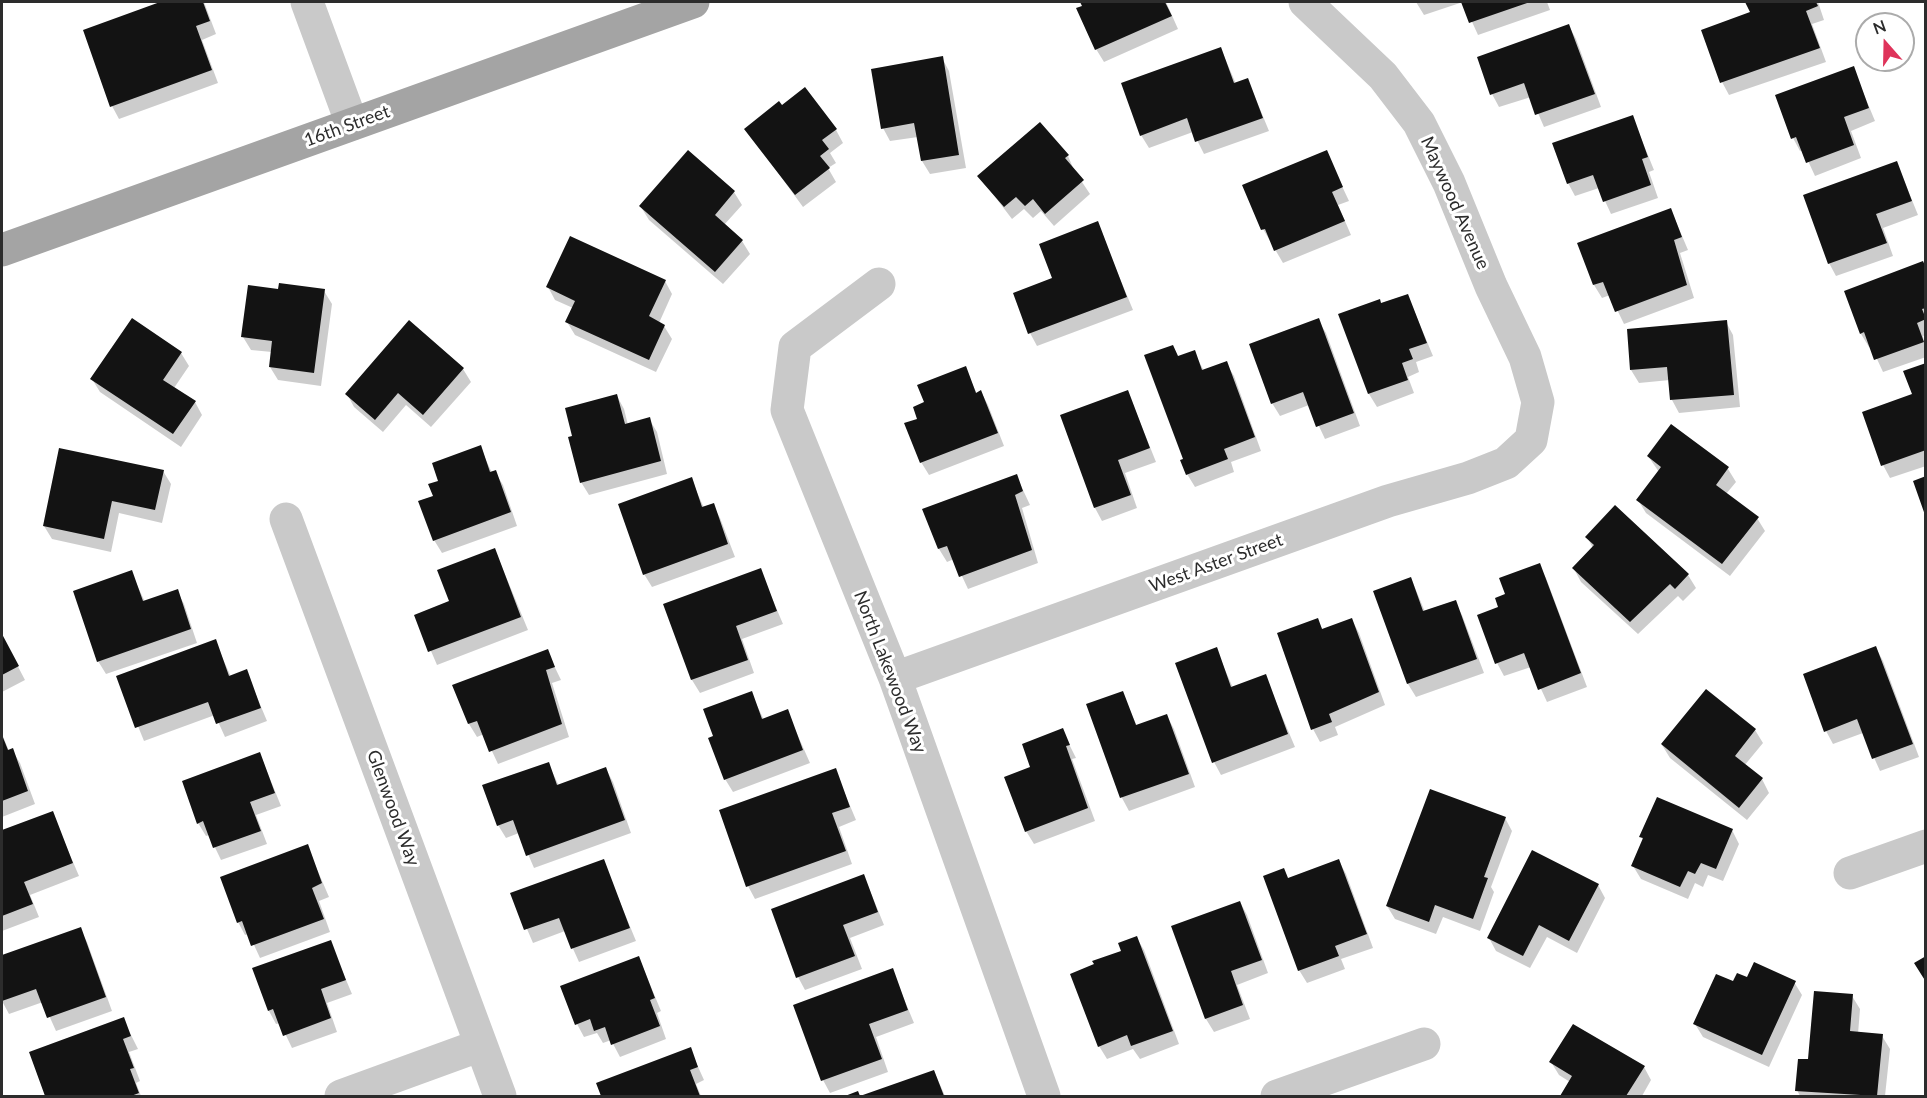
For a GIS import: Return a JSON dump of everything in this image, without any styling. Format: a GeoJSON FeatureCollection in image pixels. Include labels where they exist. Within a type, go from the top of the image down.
{"type":"FeatureCollection","features":[{"type":"Feature","properties":{"kind":"main road","name":"16th Street"},"geometry":{"type":"LineString","coordinates":[[2,250],[693,2]]}},
{"type":"Feature","properties":{"kind":"street"},"geometry":{"type":"LineString","coordinates":[[307,2],[352,124]]}},
{"type":"Feature","properties":{"kind":"street","name":"Maywood Avenue"},"geometry":{"type":"LineString","coordinates":[[1305,2],[1383,76],[1419,123],[1449,183],[1491,286],[1525,357],[1538,402],[1531,440]]}},
{"type":"Feature","properties":{"kind":"street","name":"North Lakewood Way"},"geometry":{"type":"LineString","coordinates":[[879,284],[795,347],[787,410],[895,678],[1044,1096]]}},
{"type":"Feature","properties":{"kind":"street","name":"West Aster Street"},"geometry":{"type":"LineString","coordinates":[[895,678],[1388,501],[1468,478],[1506,463],[1531,440]]}},
{"type":"Feature","properties":{"kind":"street","name":"Glenwood Way"},"geometry":{"type":"LineString","coordinates":[[286,519],[500,1096]]}},
{"type":"Feature","properties":{"kind":"street"},"geometry":{"type":"LineString","coordinates":[[1850,873],[1926,846]]}},
{"type":"Feature","properties":{"kind":"street"},"geometry":{"type":"LineString","coordinates":[[1277,1096],[1424,1044]]}},
{"type":"Feature","properties":{"kind":"street"},"geometry":{"type":"LineString","coordinates":[[341,1096],[481,1045]]}},
{"type":"Feature","properties":{"kind":"building"},"geometry":{"type":"Polygon","coordinates":[[[160,2],[203,2],[210,21],[196,26],[212,70],[110,107],[83,30],[160,2]]]}},
{"type":"Feature","properties":{"kind":"building"},"geometry":{"type":"Polygon","coordinates":[[[1080,2],[1165,2],[1172,16],[1095,50],[1076,8],[1082,6],[1080,2]]]}},
{"type":"Feature","properties":{"kind":"building"},"geometry":{"type":"Polygon","coordinates":[[[1461,2],[1530,2],[1469,23],[1461,2]]]}},
{"type":"Feature","properties":{"kind":"building"},"geometry":{"type":"Polygon","coordinates":[[[1745,2],[1816,2],[1818,6],[1806,11],[1820,48],[1720,83],[1701,30],[1750,12],[1745,2]]]}},
{"type":"Feature","properties":{"kind":"building"},"geometry":{"type":"Polygon","coordinates":[[[1569,24],[1595,94],[1535,115],[1524,83],[1490,95],[1477,57],[1569,24]]]}},
{"type":"Feature","properties":{"kind":"building"},"geometry":{"type":"Polygon","coordinates":[[[1221,47],[1234,83],[1248,78],[1263,118],[1195,142],[1187,118],[1140,136],[1121,83],[1221,47]]]}},
{"type":"Feature","properties":{"kind":"building"},"geometry":{"type":"Polygon","coordinates":[[[943,56],[959,155],[921,161],[914,123],[881,129],[871,69],[943,56]]]}},
{"type":"Feature","properties":{"kind":"building"},"geometry":{"type":"Polygon","coordinates":[[[1854,66],[1869,108],[1844,117],[1854,145],[1806,163],[1796,137],[1791,139],[1775,95],[1854,66]]]}},
{"type":"Feature","properties":{"kind":"building"},"geometry":{"type":"Polygon","coordinates":[[[805,87],[837,129],[822,140],[829,149],[820,156],[830,168],[795,195],[744,129],[779,101],[782,105],[805,87]]]}},
{"type":"Feature","properties":{"kind":"building"},"geometry":{"type":"Polygon","coordinates":[[[1633,115],[1648,157],[1642,159],[1651,185],[1603,202],[1593,175],[1567,184],[1552,143],[1633,115]]]}},
{"type":"Feature","properties":{"kind":"building"},"geometry":{"type":"Polygon","coordinates":[[[1040,122],[1069,155],[1065,158],[1084,180],[1045,214],[1033,199],[1025,206],[1016,197],[1004,207],[977,176],[1040,122]]]}},
{"type":"Feature","properties":{"kind":"building"},"geometry":{"type":"Polygon","coordinates":[[[688,150],[735,191],[715,215],[743,240],[715,272],[639,206],[688,150]]]}},
{"type":"Feature","properties":{"kind":"building"},"geometry":{"type":"Polygon","coordinates":[[[1327,150],[1343,187],[1332,192],[1345,221],[1274,251],[1265,229],[1261,230],[1242,185],[1327,150]]]}},
{"type":"Feature","properties":{"kind":"building"},"geometry":{"type":"Polygon","coordinates":[[[1897,161],[1912,201],[1876,214],[1887,243],[1828,264],[1803,195],[1897,161]]]}},
{"type":"Feature","properties":{"kind":"building"},"geometry":{"type":"Polygon","coordinates":[[[1671,208],[1682,237],[1674,240],[1687,285],[1615,312],[1603,282],[1593,285],[1577,243],[1671,208]]]}},
{"type":"Feature","properties":{"kind":"building"},"geometry":{"type":"Polygon","coordinates":[[[1098,221],[1127,297],[1028,334],[1013,293],[1052,278],[1039,244],[1098,221]]]}},
{"type":"Feature","properties":{"kind":"building"},"geometry":{"type":"Polygon","coordinates":[[[570,236],[666,280],[649,316],[665,325],[649,360],[565,322],[575,301],[546,287],[570,236]]]}},
{"type":"Feature","properties":{"kind":"building"},"geometry":{"type":"Polygon","coordinates":[[[1923,261],[1926,268],[1926,308],[1922,309],[1926,319],[1917,323],[1924,342],[1874,360],[1864,332],[1860,334],[1844,291],[1923,261]]]}},
{"type":"Feature","properties":{"kind":"building"},"geometry":{"type":"Polygon","coordinates":[[[279,283],[325,289],[314,373],[269,367],[272,341],[241,337],[248,285],[278,289],[279,283]]]}},
{"type":"Feature","properties":{"kind":"building"},"geometry":{"type":"Polygon","coordinates":[[[1408,294],[1427,343],[1409,349],[1413,359],[1402,363],[1408,380],[1368,394],[1338,314],[1380,299],[1381,303],[1408,294]]]}},
{"type":"Feature","properties":{"kind":"building"},"geometry":{"type":"Polygon","coordinates":[[[132,318],[182,352],[163,380],[196,401],[173,434],[90,379],[132,318]]]}},
{"type":"Feature","properties":{"kind":"building"},"geometry":{"type":"Polygon","coordinates":[[[1319,318],[1354,413],[1316,427],[1303,392],[1271,404],[1249,344],[1319,318]]]}},
{"type":"Feature","properties":{"kind":"building"},"geometry":{"type":"Polygon","coordinates":[[[409,320],[464,368],[423,415],[398,393],[375,420],[345,394],[409,320]]]}},
{"type":"Feature","properties":{"kind":"building"},"geometry":{"type":"Polygon","coordinates":[[[1727,320],[1734,395],[1670,400],[1667,367],[1630,370],[1627,329],[1727,320]]]}},
{"type":"Feature","properties":{"kind":"building"},"geometry":{"type":"Polygon","coordinates":[[[1173,345],[1178,356],[1195,350],[1202,370],[1227,361],[1255,437],[1224,449],[1228,459],[1186,475],[1180,460],[1183,459],[1144,355],[1173,345]]]}},
{"type":"Feature","properties":{"kind":"building"},"geometry":{"type":"Polygon","coordinates":[[[1926,363],[1926,450],[1881,466],[1862,412],[1912,394],[1903,371],[1926,363]]]}},
{"type":"Feature","properties":{"kind":"building"},"geometry":{"type":"Polygon","coordinates":[[[966,366],[976,393],[981,390],[998,433],[920,463],[904,423],[917,419],[913,407],[924,402],[917,385],[966,366]]]}},
{"type":"Feature","properties":{"kind":"building"},"geometry":{"type":"Polygon","coordinates":[[[1128,390],[1150,448],[1118,460],[1131,495],[1094,508],[1060,415],[1128,390]]]}},
{"type":"Feature","properties":{"kind":"building"},"geometry":{"type":"Polygon","coordinates":[[[617,394],[625,424],[650,417],[661,461],[580,483],[568,437],[572,436],[565,408],[617,394]]]}},
{"type":"Feature","properties":{"kind":"building"},"geometry":{"type":"Polygon","coordinates":[[[1671,424],[1729,467],[1716,485],[1759,517],[1722,564],[1636,500],[1661,467],[1647,456],[1671,424]]]}},
{"type":"Feature","properties":{"kind":"building"},"geometry":{"type":"Polygon","coordinates":[[[481,445],[490,472],[496,470],[511,512],[433,541],[418,501],[433,496],[428,484],[438,481],[432,463],[481,445]]]}},
{"type":"Feature","properties":{"kind":"building"},"geometry":{"type":"Polygon","coordinates":[[[59,448],[164,470],[155,510],[112,501],[104,539],[43,526],[59,448]]]}},
{"type":"Feature","properties":{"kind":"building"},"geometry":{"type":"Polygon","coordinates":[[[1017,474],[1023,491],[1015,495],[1032,550],[959,577],[947,546],[938,549],[922,509],[1017,474]]]}},
{"type":"Feature","properties":{"kind":"building"},"geometry":{"type":"Polygon","coordinates":[[[1926,476],[1926,515],[1925,515],[1913,481],[1926,476]]]}},
{"type":"Feature","properties":{"kind":"building"},"geometry":{"type":"Polygon","coordinates":[[[692,477],[702,507],[714,503],[728,544],[643,575],[618,504],[692,477]]]}},
{"type":"Feature","properties":{"kind":"building"},"geometry":{"type":"Polygon","coordinates":[[[1615,505],[1689,574],[1675,589],[1670,584],[1630,622],[1572,568],[1594,545],[1585,537],[1615,505]]]}},
{"type":"Feature","properties":{"kind":"building"},"geometry":{"type":"Polygon","coordinates":[[[495,548],[521,617],[428,652],[414,615],[449,601],[437,570],[495,548]]]}},
{"type":"Feature","properties":{"kind":"building"},"geometry":{"type":"Polygon","coordinates":[[[1540,563],[1581,673],[1538,690],[1524,653],[1495,664],[1477,615],[1498,607],[1495,598],[1505,594],[1499,578],[1540,563]]]}},
{"type":"Feature","properties":{"kind":"building"},"geometry":{"type":"Polygon","coordinates":[[[761,568],[777,611],[736,626],[748,660],[691,680],[663,604],[761,568]]]}},
{"type":"Feature","properties":{"kind":"building"},"geometry":{"type":"Polygon","coordinates":[[[132,570],[143,601],[178,589],[191,629],[97,662],[73,591],[132,570]]]}},
{"type":"Feature","properties":{"kind":"building"},"geometry":{"type":"Polygon","coordinates":[[[1411,577],[1423,611],[1456,600],[1477,659],[1407,684],[1373,591],[1411,577]]]}},
{"type":"Feature","properties":{"kind":"building"},"geometry":{"type":"Polygon","coordinates":[[[1318,618],[1322,629],[1352,618],[1379,692],[1329,714],[1332,722],[1311,730],[1277,633],[1318,618]]]}},
{"type":"Feature","properties":{"kind":"building"},"geometry":{"type":"Polygon","coordinates":[[[2,634],[19,666],[2,675],[2,634]]]}},
{"type":"Feature","properties":{"kind":"building"},"geometry":{"type":"Polygon","coordinates":[[[216,639],[229,676],[247,669],[261,708],[216,724],[208,702],[135,728],[116,676],[216,639]]]}},
{"type":"Feature","properties":{"kind":"building"},"geometry":{"type":"Polygon","coordinates":[[[1876,646],[1913,744],[1872,759],[1857,719],[1824,732],[1803,674],[1876,646]]]}},
{"type":"Feature","properties":{"kind":"building"},"geometry":{"type":"Polygon","coordinates":[[[1217,647],[1231,687],[1266,674],[1288,734],[1212,763],[1175,663],[1217,647]]]}},
{"type":"Feature","properties":{"kind":"building"},"geometry":{"type":"Polygon","coordinates":[[[548,649],[555,667],[546,670],[562,724],[489,752],[477,721],[468,724],[452,685],[548,649]]]}},
{"type":"Feature","properties":{"kind":"building"},"geometry":{"type":"Polygon","coordinates":[[[1706,689],[1756,729],[1735,756],[1763,778],[1739,808],[1661,744],[1706,689]]]}},
{"type":"Feature","properties":{"kind":"building"},"geometry":{"type":"Polygon","coordinates":[[[752,691],[762,719],[788,709],[803,750],[724,780],[708,738],[713,736],[703,709],[752,691]]]}},
{"type":"Feature","properties":{"kind":"building"},"geometry":{"type":"Polygon","coordinates":[[[1123,691],[1136,725],[1167,714],[1189,774],[1120,798],[1086,704],[1123,691]]]}},
{"type":"Feature","properties":{"kind":"building"},"geometry":{"type":"Polygon","coordinates":[[[1063,728],[1070,745],[1066,746],[1088,808],[1025,832],[1004,777],[1030,767],[1022,744],[1063,728]]]}},
{"type":"Feature","properties":{"kind":"building"},"geometry":{"type":"Polygon","coordinates":[[[2,735],[8,750],[13,748],[28,791],[2,801],[2,735]]]}},
{"type":"Feature","properties":{"kind":"building"},"geometry":{"type":"Polygon","coordinates":[[[260,752],[275,793],[250,802],[261,831],[213,848],[203,821],[197,824],[182,781],[260,752]]]}},
{"type":"Feature","properties":{"kind":"building"},"geometry":{"type":"Polygon","coordinates":[[[549,762],[557,785],[606,767],[625,820],[526,856],[513,820],[497,826],[482,785],[549,762]]]}},
{"type":"Feature","properties":{"kind":"building"},"geometry":{"type":"Polygon","coordinates":[[[836,768],[850,807],[832,813],[846,851],[746,887],[719,810],[836,768]]]}},
{"type":"Feature","properties":{"kind":"building"},"geometry":{"type":"Polygon","coordinates":[[[1430,789],[1506,817],[1484,877],[1488,878],[1473,919],[1435,905],[1429,922],[1386,906],[1430,789]]]}},
{"type":"Feature","properties":{"kind":"building"},"geometry":{"type":"Polygon","coordinates":[[[1657,797],[1733,829],[1716,869],[1701,863],[1695,874],[1688,871],[1680,887],[1631,866],[1643,838],[1639,837],[1657,797]]]}},
{"type":"Feature","properties":{"kind":"building"},"geometry":{"type":"Polygon","coordinates":[[[53,811],[73,863],[24,882],[33,904],[2,916],[2,830],[53,811]]]}},
{"type":"Feature","properties":{"kind":"building"},"geometry":{"type":"Polygon","coordinates":[[[308,844],[322,883],[312,888],[324,919],[251,946],[242,921],[237,923],[220,877],[308,844]]]}},
{"type":"Feature","properties":{"kind":"building"},"geometry":{"type":"Polygon","coordinates":[[[1532,850],[1599,884],[1569,941],[1539,925],[1523,956],[1487,938],[1532,850]]]}},
{"type":"Feature","properties":{"kind":"building"},"geometry":{"type":"Polygon","coordinates":[[[604,859],[630,928],[571,949],[559,918],[524,930],[510,893],[604,859]]]}},
{"type":"Feature","properties":{"kind":"building"},"geometry":{"type":"Polygon","coordinates":[[[1339,859],[1367,934],[1335,946],[1339,956],[1298,971],[1263,876],[1284,868],[1288,878],[1339,859]]]}},
{"type":"Feature","properties":{"kind":"building"},"geometry":{"type":"Polygon","coordinates":[[[864,874],[878,912],[843,925],[855,956],[796,978],[771,909],[864,874]]]}},
{"type":"Feature","properties":{"kind":"building"},"geometry":{"type":"Polygon","coordinates":[[[1240,901],[1262,960],[1231,971],[1243,1005],[1205,1019],[1171,926],[1240,901]]]}},
{"type":"Feature","properties":{"kind":"building"},"geometry":{"type":"Polygon","coordinates":[[[81,927],[106,997],[47,1018],[36,989],[2,1001],[2,955],[81,927]]]}},
{"type":"Feature","properties":{"kind":"building"},"geometry":{"type":"Polygon","coordinates":[[[1137,936],[1173,1031],[1131,1046],[1127,1035],[1098,1047],[1070,974],[1094,964],[1092,961],[1121,951],[1118,943],[1137,936]]]}},
{"type":"Feature","properties":{"kind":"building"},"geometry":{"type":"Polygon","coordinates":[[[331,940],[346,980],[321,989],[331,1018],[283,1036],[273,1009],[268,1011],[252,968],[331,940]]]}},
{"type":"Feature","properties":{"kind":"building"},"geometry":{"type":"Polygon","coordinates":[[[639,956],[655,998],[650,1000],[660,1026],[611,1045],[605,1027],[594,1031],[590,1019],[575,1025],[560,986],[639,956]]]}},
{"type":"Feature","properties":{"kind":"building"},"geometry":{"type":"Polygon","coordinates":[[[1926,956],[1926,982],[1914,963],[1926,956]]]}},
{"type":"Feature","properties":{"kind":"building"},"geometry":{"type":"Polygon","coordinates":[[[1754,962],[1796,981],[1762,1055],[1693,1024],[1716,974],[1733,981],[1737,973],[1747,977],[1754,962]]]}},
{"type":"Feature","properties":{"kind":"building"},"geometry":{"type":"Polygon","coordinates":[[[893,968],[908,1010],[869,1024],[882,1059],[821,1081],[793,1005],[893,968]]]}},
{"type":"Feature","properties":{"kind":"building"},"geometry":{"type":"Polygon","coordinates":[[[1814,991],[1853,994],[1850,1031],[1883,1034],[1877,1096],[1795,1091],[1798,1059],[1808,1059],[1814,991]]]}},
{"type":"Feature","properties":{"kind":"building"},"geometry":{"type":"Polygon","coordinates":[[[124,1017],[131,1036],[123,1039],[134,1068],[130,1069],[139,1093],[131,1096],[45,1096],[29,1052],[124,1017]]]}},
{"type":"Feature","properties":{"kind":"building"},"geometry":{"type":"Polygon","coordinates":[[[1573,1024],[1645,1066],[1626,1096],[1560,1096],[1572,1076],[1549,1062],[1573,1024]]]}},
{"type":"Feature","properties":{"kind":"building"},"geometry":{"type":"Polygon","coordinates":[[[691,1047],[698,1067],[690,1070],[700,1096],[601,1096],[596,1083],[691,1047]]]}},
{"type":"Feature","properties":{"kind":"building"},"geometry":{"type":"Polygon","coordinates":[[[934,1070],[944,1096],[860,1096],[934,1070]]]}},
{"type":"Feature","properties":{"kind":"building"},"geometry":{"type":"Polygon","coordinates":[[[858,1091],[860,1096],[845,1096],[858,1091]]]}}]}
